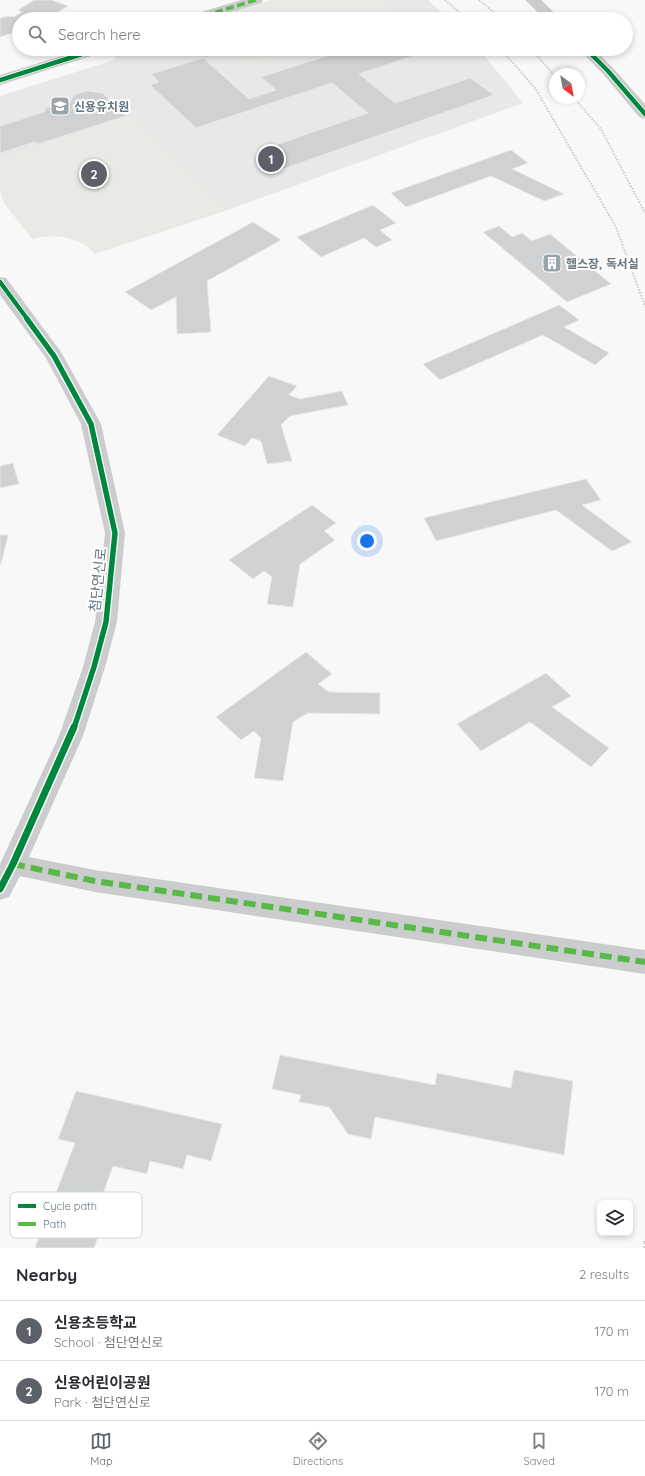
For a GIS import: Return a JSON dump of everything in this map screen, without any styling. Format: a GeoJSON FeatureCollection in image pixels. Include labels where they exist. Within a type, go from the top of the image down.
{"type":"FeatureCollection","features":[{"type":"Feature","properties":{"kind":"street"},"geometry":{"type":"LineString","coordinates":[[216,12],[256,0]]}},
{"type":"Feature","properties":{"kind":"street"},"geometry":{"type":"LineString","coordinates":[[532,0],[546,12]]}},
{"type":"Feature","properties":{"kind":"street"},"geometry":{"type":"LineString","coordinates":[[0,80],[76,56]]}},
{"type":"Feature","properties":{"kind":"street"},"geometry":{"type":"LineString","coordinates":[[593,56],[645,114]]}},
{"type":"Feature","properties":{"kind":"street","name":"첨단연신로"},"geometry":{"type":"LineString","coordinates":[[0,282],[54,356],[91,424],[115,533],[106,622],[94,667],[71,736],[13,864],[0,888]]}},
{"type":"Feature","properties":{"kind":"street"},"geometry":{"type":"LineString","coordinates":[[13,864],[95,881],[645,962]]}},
{"type":"Feature","properties":{"kind":"path"},"geometry":{"type":"LineString","coordinates":[[445,0],[459,12]]}},
{"type":"Feature","properties":{"kind":"path"},"geometry":{"type":"LineString","coordinates":[[479,0],[494,12]]}},
{"type":"Feature","properties":{"kind":"path"},"geometry":{"type":"LineString","coordinates":[[507,56],[535,88],[616,227],[645,306]]}},
{"type":"Feature","properties":{"kind":"path"},"geometry":{"type":"LineString","coordinates":[[537,56],[549,69]]}},
{"type":"Feature","properties":{"kind":"path"},"geometry":{"type":"LineString","coordinates":[[579,104],[601,129],[645,213]]}},
{"type":"Feature","properties":{"kind":"path"},"geometry":{"type":"LineString","coordinates":[[645,1241],[645,1248]]}},
{"type":"Feature","properties":{"kind":"shaded area"},"geometry":{"type":"Polygon","coordinates":[[[272,0],[428,0],[441,12],[232,12],[272,0]]]}},
{"type":"Feature","properties":{"kind":"shaded area"},"geometry":{"type":"Polygon","coordinates":[[[272,0],[384,0],[400,12],[232,12],[272,0]]]}},
{"type":"Feature","properties":{"kind":"shaded area"},"geometry":{"type":"Polygon","coordinates":[[[114,56],[485,56],[523,103],[225,211],[131,117],[0,159],[0,96],[117,59],[114,56]]]}},
{"type":"Feature","properties":{"kind":"shaded area"},"geometry":{"type":"Polygon","coordinates":[[[235,56],[282,56],[247,67],[235,56]]]}},
{"type":"Feature","properties":{"kind":"shaded area"},"geometry":{"type":"Polygon","coordinates":[[[131,117],[225,211],[95,254],[82,243],[58,236],[32,239],[4,203],[0,189],[0,159],[131,117]]]}},
{"type":"Feature","properties":{"kind":"building"},"geometry":{"type":"Polygon","coordinates":[[[34,0],[51,0],[68,6],[58,12],[22,12],[18,10],[34,0]]]}},
{"type":"Feature","properties":{"kind":"building"},"geometry":{"type":"Polygon","coordinates":[[[12,17],[12,33],[0,37],[0,18],[12,17]]]}},
{"type":"Feature","properties":{"kind":"building"},"geometry":{"type":"Polygon","coordinates":[[[326,56],[413,56],[359,74],[395,103],[470,78],[494,95],[280,170],[258,151],[368,113],[332,83],[196,128],[150,85],[159,82],[151,74],[203,58],[249,99],[276,90],[261,77],[326,56]]]}},
{"type":"Feature","properties":{"kind":"building"},"geometry":{"type":"Polygon","coordinates":[[[87,91],[103,93],[126,116],[38,144],[35,142],[0,153],[0,126],[44,112],[46,108],[70,103],[76,94],[87,91]]]}},
{"type":"Feature","properties":{"kind":"building"},"geometry":{"type":"Polygon","coordinates":[[[511,150],[528,163],[512,169],[564,194],[544,201],[491,176],[406,207],[391,193],[511,150]]]}},
{"type":"Feature","properties":{"kind":"building"},"geometry":{"type":"Polygon","coordinates":[[[373,205],[396,223],[380,230],[392,240],[376,247],[364,238],[321,257],[297,237],[373,205]]]}},
{"type":"Feature","properties":{"kind":"building"},"geometry":{"type":"Polygon","coordinates":[[[253,222],[281,240],[207,281],[211,332],[177,334],[176,297],[151,310],[125,292],[253,222]]]}},
{"type":"Feature","properties":{"kind":"building","name":"헬스장, 독서실"},"geometry":{"type":"Polygon","coordinates":[[[499,226],[512,237],[522,233],[532,241],[550,234],[611,284],[567,302],[483,232],[499,226]]]}},
{"type":"Feature","properties":{"kind":"building"},"geometry":{"type":"Polygon","coordinates":[[[559,305],[579,320],[564,327],[609,353],[595,365],[543,335],[440,380],[423,364],[559,305]]]}},
{"type":"Feature","properties":{"kind":"building"},"geometry":{"type":"Polygon","coordinates":[[[269,376],[297,386],[289,395],[300,399],[342,391],[348,405],[290,416],[281,425],[292,461],[267,464],[261,441],[252,438],[245,446],[217,435],[269,376]]]}},
{"type":"Feature","properties":{"kind":"building"},"geometry":{"type":"Polygon","coordinates":[[[13,463],[19,484],[0,488],[0,466],[13,463]]]}},
{"type":"Feature","properties":{"kind":"building"},"geometry":{"type":"Polygon","coordinates":[[[586,479],[601,500],[582,505],[632,542],[612,551],[556,510],[436,541],[424,518],[586,479]]]}},
{"type":"Feature","properties":{"kind":"building"},"geometry":{"type":"Polygon","coordinates":[[[312,505],[336,523],[324,531],[335,540],[300,564],[293,607],[267,604],[272,577],[264,571],[253,579],[229,560],[312,505]]]}},
{"type":"Feature","properties":{"kind":"building"},"geometry":{"type":"Polygon","coordinates":[[[0,535],[8,535],[1,564],[0,564],[0,535]]]}},
{"type":"Feature","properties":{"kind":"building"},"geometry":{"type":"Polygon","coordinates":[[[306,652],[332,674],[318,684],[329,692],[380,693],[380,714],[308,713],[293,722],[283,781],[254,778],[261,738],[254,731],[241,740],[216,717],[306,652]]]}},
{"type":"Feature","properties":{"kind":"building"},"geometry":{"type":"Polygon","coordinates":[[[546,673],[571,696],[552,707],[609,748],[591,767],[530,722],[481,751],[457,724],[546,673]]]}},
{"type":"Feature","properties":{"kind":"building"},"geometry":{"type":"Polygon","coordinates":[[[280,1055],[435,1085],[437,1073],[511,1088],[514,1070],[573,1081],[564,1155],[375,1117],[371,1139],[348,1134],[329,1107],[299,1102],[301,1095],[272,1089],[280,1055]]]}},
{"type":"Feature","properties":{"kind":"building"},"geometry":{"type":"Polygon","coordinates":[[[76,1091],[222,1124],[211,1161],[187,1155],[183,1169],[150,1161],[147,1174],[113,1166],[104,1192],[56,1192],[75,1143],[58,1139],[76,1091]]]}},
{"type":"Feature","properties":{"kind":"building"},"geometry":{"type":"Polygon","coordinates":[[[39,1238],[98,1238],[94,1248],[35,1248],[39,1238]]]}},
{"type":"Feature","properties":{"kind":"marked path"},"geometry":{"type":"LineString","coordinates":[[216,12],[256,0]]}},
{"type":"Feature","properties":{"kind":"marked path"},"geometry":{"type":"LineString","coordinates":[[13,864],[95,881],[645,962]]}},
{"type":"Feature","properties":{"kind":"cycle path"},"geometry":{"type":"LineString","coordinates":[[0,80],[76,56]]}},
{"type":"Feature","properties":{"kind":"cycle path"},"geometry":{"type":"LineString","coordinates":[[593,56],[645,114]]}},
{"type":"Feature","properties":{"kind":"cycle path"},"geometry":{"type":"LineString","coordinates":[[0,282],[54,356],[91,424],[115,533],[106,622],[94,667],[71,736],[13,864],[0,889]]}},
{"type":"Feature","properties":{"kind":"place","name":"신용유치원"},"geometry":{"type":"Point","coordinates":[60,106]}},
{"type":"Feature","properties":{"kind":"place","name":"신용초등학교"},"geometry":{"type":"Point","coordinates":[271,159]}},
{"type":"Feature","properties":{"kind":"place","name":"신용어린이공원"},"geometry":{"type":"Point","coordinates":[94,174]}},
{"type":"Feature","properties":{"kind":"place","name":"헬스장, 독서실"},"geometry":{"type":"Point","coordinates":[552,263]}}]}
